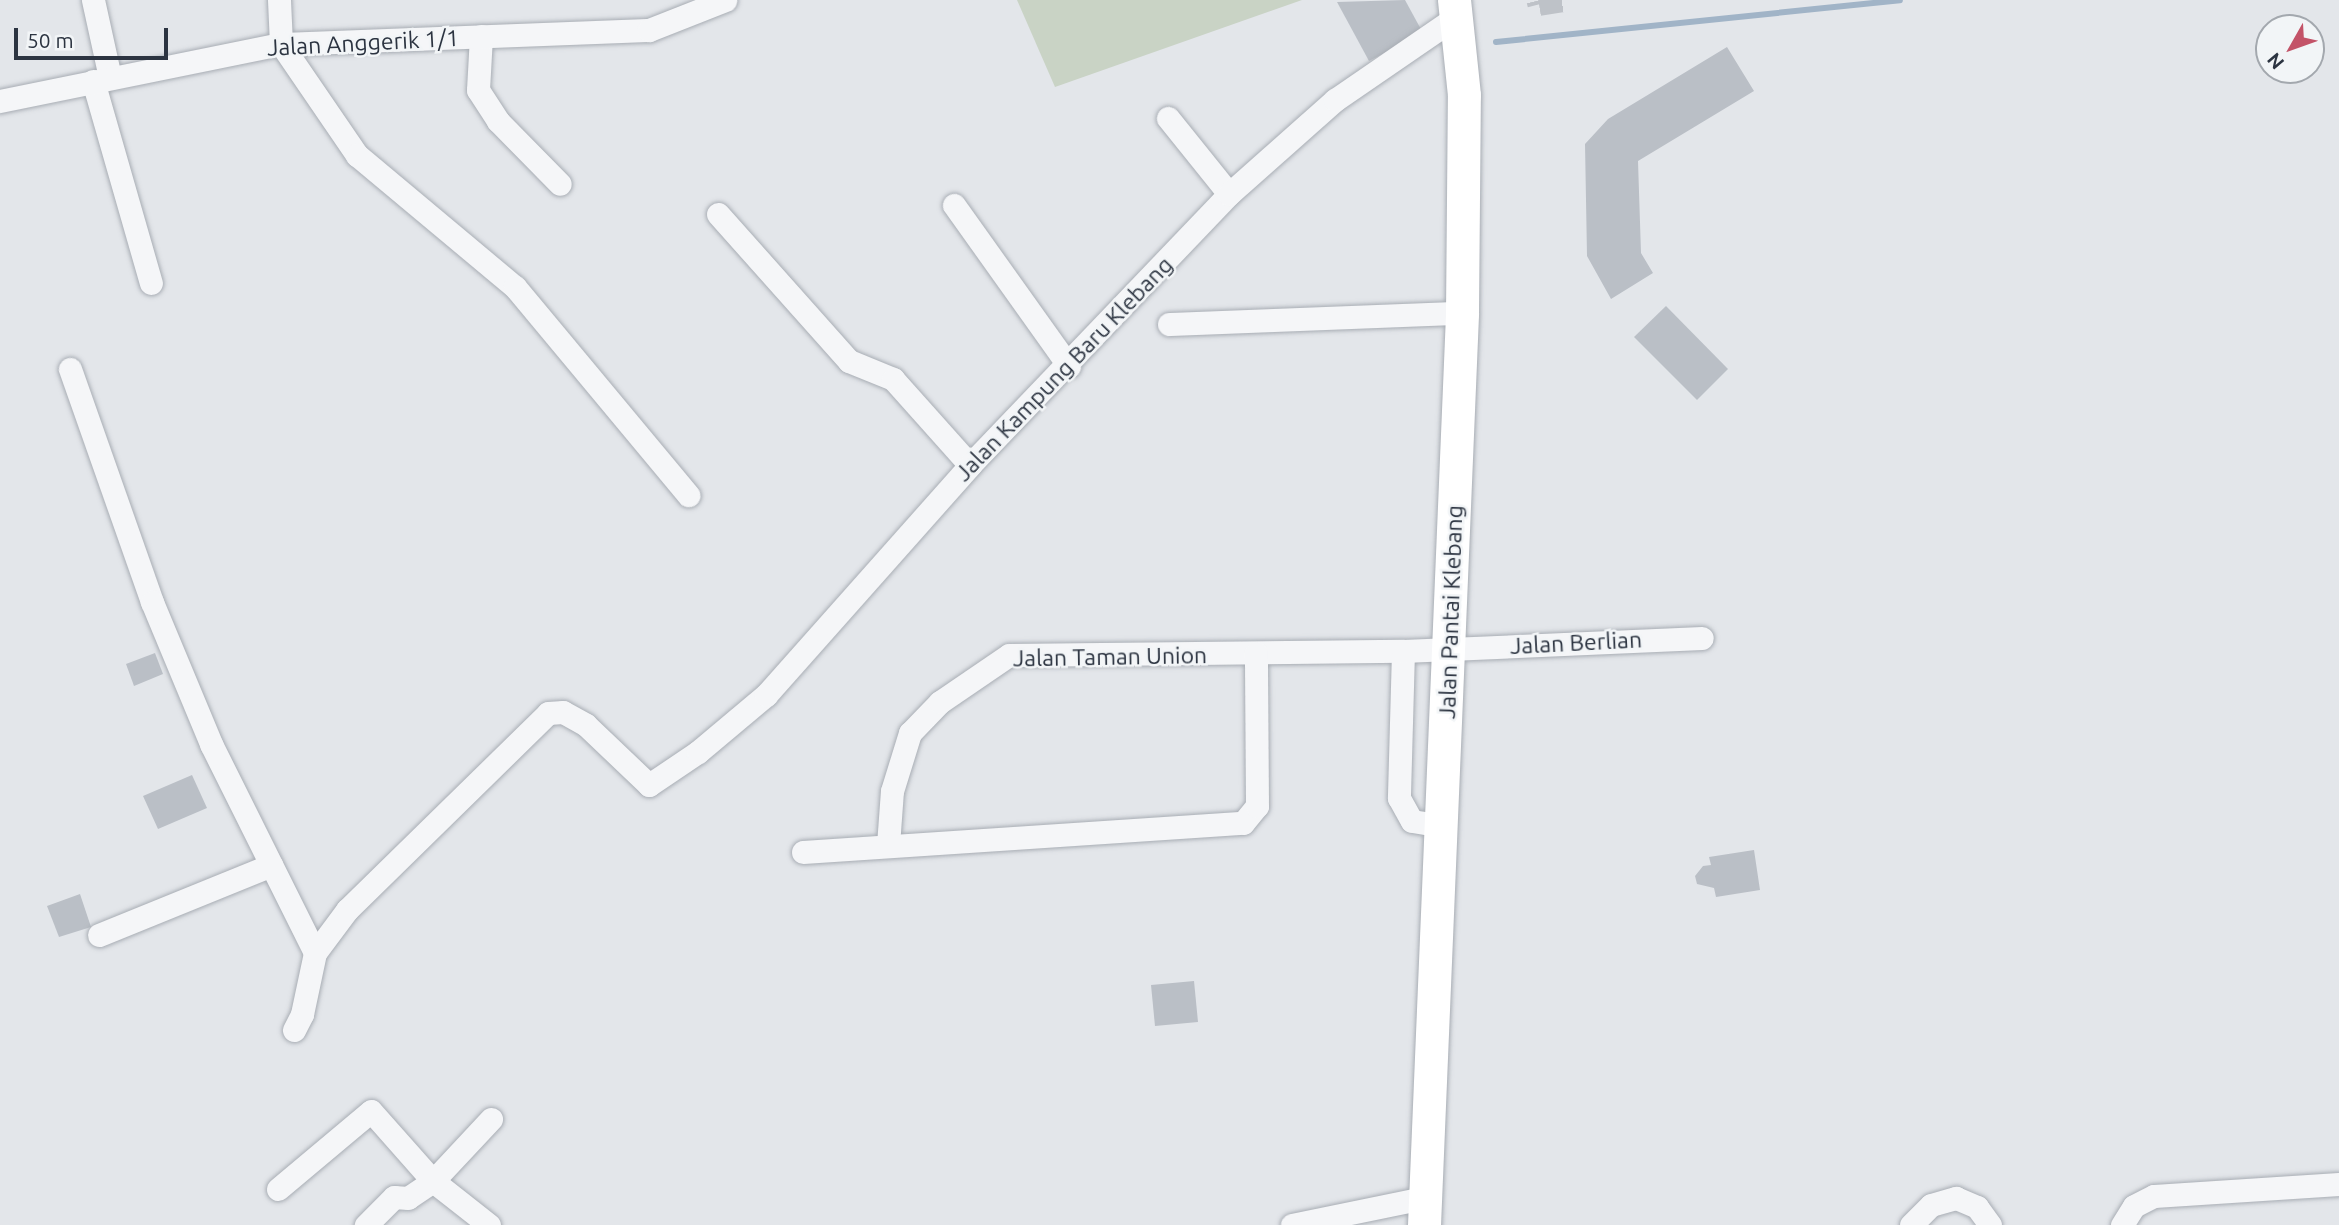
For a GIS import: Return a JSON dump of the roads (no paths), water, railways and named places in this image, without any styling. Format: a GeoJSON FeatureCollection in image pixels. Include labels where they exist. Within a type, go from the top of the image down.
{"type":"FeatureCollection","features":[{"type":"Feature","properties":{"kind":"highway","name":"Jalan Pantai Klebang"},"geometry":{"type":"LineString","coordinates":[[1424,1211],[1443,826],[1462,313],[1464,95],[1456,8]]}},
{"type":"Feature","properties":{"kind":"street"},"geometry":{"type":"LineString","coordinates":[[93,0],[102,79],[150,283]]}},
{"type":"Feature","properties":{"kind":"street"},"geometry":{"type":"LineString","coordinates":[[279,0],[281,44],[357,155],[515,287],[688,495]]}},
{"type":"Feature","properties":{"kind":"street","name":"Jalan Anggerik 1/1"},"geometry":{"type":"LineString","coordinates":[[0,101],[281,44],[649,30],[725,0]]}},
{"type":"Feature","properties":{"kind":"street","name":"Jalan Kampung Baru Klebang"},"geometry":{"type":"LineString","coordinates":[[315,953],[376,880],[548,713],[563,712],[586,725],[634,775],[649,785],[698,752],[766,695],[971,465],[1069,366],[1229,194],[1335,100],[1456,8]]}},
{"type":"Feature","properties":{"kind":"street"},"geometry":{"type":"LineString","coordinates":[[481,36],[478,90],[498,121],[560,184]]}},
{"type":"Feature","properties":{"kind":"street"},"geometry":{"type":"LineString","coordinates":[[1168,118],[1229,194]]}},
{"type":"Feature","properties":{"kind":"street"},"geometry":{"type":"LineString","coordinates":[[954,205],[1069,366]]}},
{"type":"Feature","properties":{"kind":"street"},"geometry":{"type":"LineString","coordinates":[[718,214],[849,361],[893,379],[971,465]]}},
{"type":"Feature","properties":{"kind":"street"},"geometry":{"type":"LineString","coordinates":[[1169,324],[1462,313]]}},
{"type":"Feature","properties":{"kind":"street"},"geometry":{"type":"LineString","coordinates":[[70,369],[152,602],[211,744],[315,953],[302,1014],[293,1030]]}},
{"type":"Feature","properties":{"kind":"street","name":"Jalan Berlian"},"geometry":{"type":"LineString","coordinates":[[1450,649],[1702,638]]}},
{"type":"Feature","properties":{"kind":"street","name":"Jalan Taman Union"},"geometry":{"type":"LineString","coordinates":[[888,845],[892,791],[910,733],[940,702],[1009,655],[1450,649]]}},
{"type":"Feature","properties":{"kind":"street"},"geometry":{"type":"LineString","coordinates":[[1403,651],[1399,798],[1412,821],[1443,826]]}},
{"type":"Feature","properties":{"kind":"street"},"geometry":{"type":"LineString","coordinates":[[803,852],[1243,823],[1257,806],[1256,653]]}},
{"type":"Feature","properties":{"kind":"street"},"geometry":{"type":"LineString","coordinates":[[99,935],[271,865]]}},
{"type":"Feature","properties":{"kind":"street"},"geometry":{"type":"LineString","coordinates":[[278,1189],[371,1111],[433,1181],[489,1225]]}},
{"type":"Feature","properties":{"kind":"street"},"geometry":{"type":"LineString","coordinates":[[366,1225],[394,1196],[408,1198],[433,1181],[491,1119]]}},
{"type":"Feature","properties":{"kind":"street"},"geometry":{"type":"LineString","coordinates":[[2122,1225],[2134,1206],[2154,1196],[2339,1184]]}},
{"type":"Feature","properties":{"kind":"street"},"geometry":{"type":"LineString","coordinates":[[1911,1225],[1931,1205],[1956,1198],[1977,1206],[1990,1225]]}},
{"type":"Feature","properties":{"kind":"street"},"geometry":{"type":"LineString","coordinates":[[1292,1225],[1424,1211]]}},
{"type":"Feature","properties":{"kind":"waterway"},"geometry":{"type":"LineString","coordinates":[[1496,42],[1900,0]]}},
{"type":"Feature","properties":{"kind":"tunnel"},"geometry":{"type":"LineString","coordinates":[[1538,0],[1539,4],[1563,0]]}}]}
